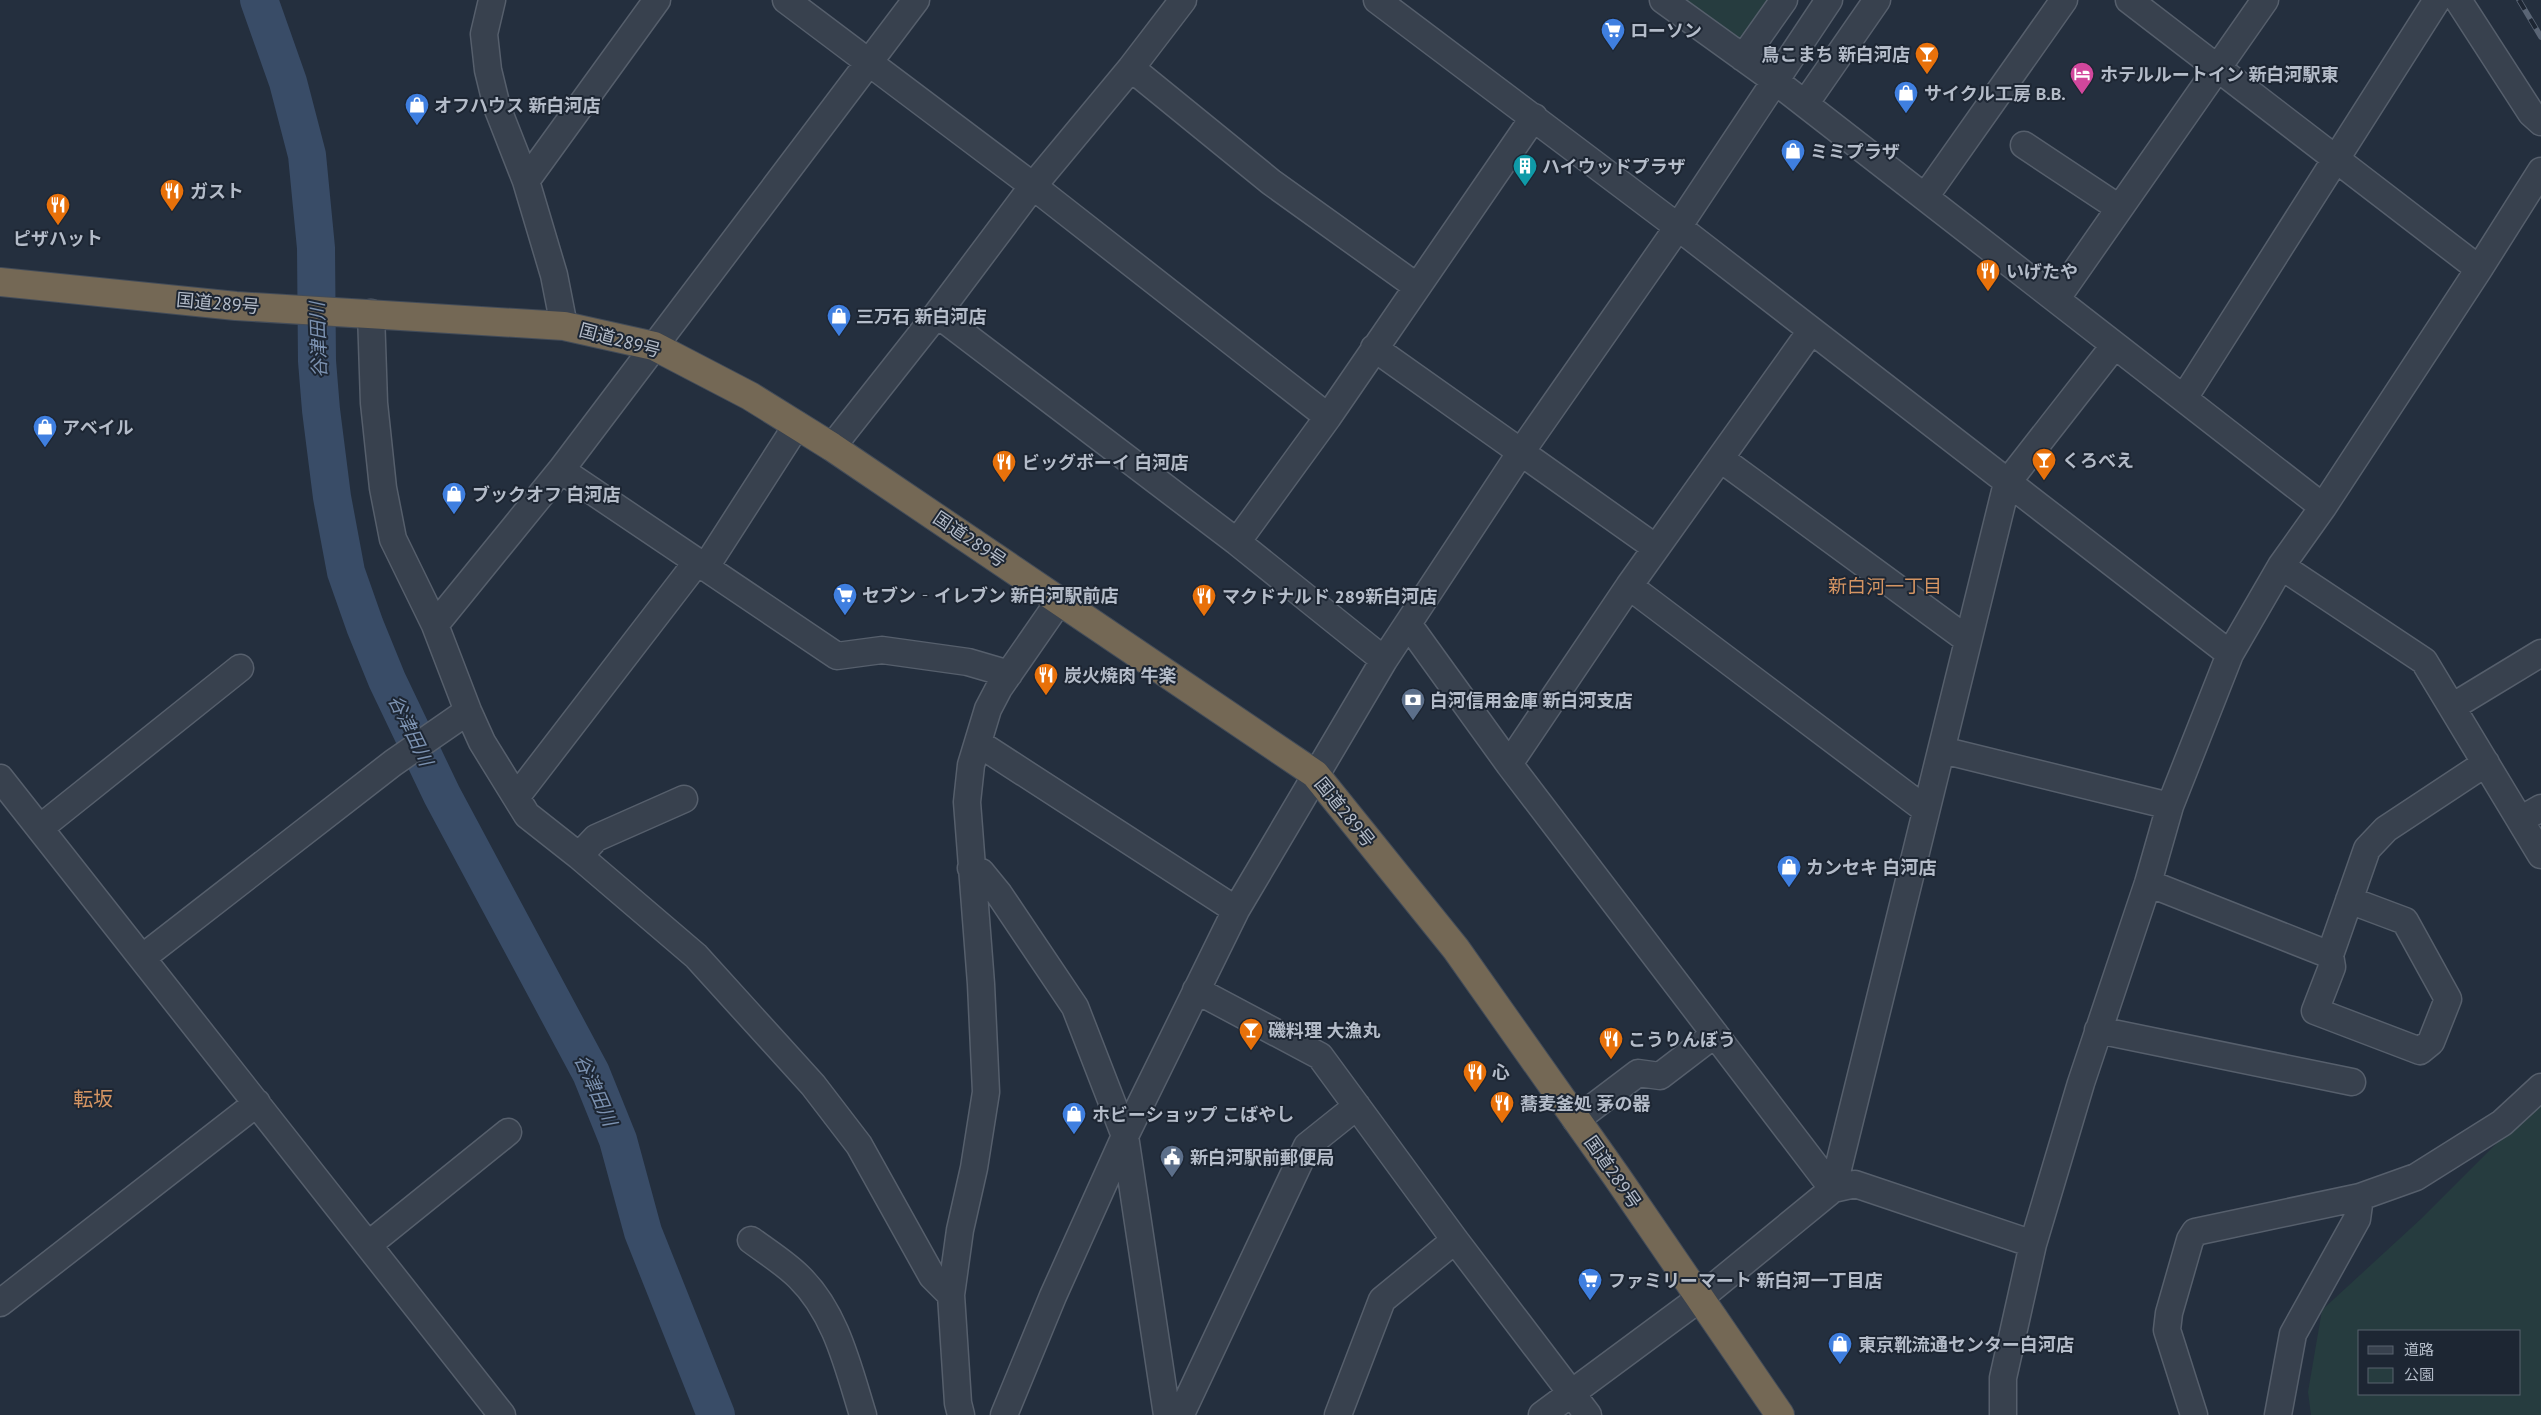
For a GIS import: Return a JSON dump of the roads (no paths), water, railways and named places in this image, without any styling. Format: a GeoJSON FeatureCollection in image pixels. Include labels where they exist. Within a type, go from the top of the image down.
{"type":"FeatureCollection","features":[{"type":"Feature","properties":{"kind":"highway","name":"国道289号"},"geometry":{"type":"LineString","coordinates":[[0,282],[236,306],[564,326],[654,346],[750,396],[832,446],[1315,774],[1456,949],[1780,1415]]}},
{"type":"Feature","properties":{"kind":"street"},"geometry":{"type":"LineString","coordinates":[[492,0],[484,34],[488,70],[497,107],[526,181],[554,276],[564,326]]}},
{"type":"Feature","properties":{"kind":"street"},"geometry":{"type":"LineString","coordinates":[[526,181],[657,0]]}},
{"type":"Feature","properties":{"kind":"street"},"geometry":{"type":"LineString","coordinates":[[786,0],[868,64],[1033,186],[1328,417]]}},
{"type":"Feature","properties":{"kind":"street"},"geometry":{"type":"LineString","coordinates":[[435,625],[561,470],[916,0]]}},
{"type":"Feature","properties":{"kind":"street"},"geometry":{"type":"LineString","coordinates":[[832,446],[937,314],[1033,186],[1131,68],[1183,0]]}},
{"type":"Feature","properties":{"kind":"street"},"geometry":{"type":"LineString","coordinates":[[1377,0],[1678,227],[2230,654]]}},
{"type":"Feature","properties":{"kind":"street"},"geometry":{"type":"LineString","coordinates":[[1663,0],[1774,80],[2057,298],[2114,346],[2323,506]]}},
{"type":"Feature","properties":{"kind":"street"},"geometry":{"type":"LineString","coordinates":[[1743,58],[1784,0]]}},
{"type":"Feature","properties":{"kind":"street"},"geometry":{"type":"LineString","coordinates":[[1004,1415],[1053,1296],[1125,1136],[1236,910],[1315,774],[1384,660],[1522,452],[1678,227],[1829,0]]}},
{"type":"Feature","properties":{"kind":"street"},"geometry":{"type":"LineString","coordinates":[[1805,104],[1877,0]]}},
{"type":"Feature","properties":{"kind":"street"},"geometry":{"type":"LineString","coordinates":[[1926,197],[2064,0]]}},
{"type":"Feature","properties":{"kind":"street"},"geometry":{"type":"LineString","coordinates":[[2129,0],[2479,269]]}},
{"type":"Feature","properties":{"kind":"street"},"geometry":{"type":"LineString","coordinates":[[2057,298],[2217,66],[2265,0]]}},
{"type":"Feature","properties":{"kind":"street"},"geometry":{"type":"LineString","coordinates":[[2184,398],[2437,0]]}},
{"type":"Feature","properties":{"kind":"street"},"geometry":{"type":"LineString","coordinates":[[2458,0],[2531,113],[2541,122]]}},
{"type":"Feature","properties":{"kind":"street"},"geometry":{"type":"LineString","coordinates":[[1131,68],[1271,182],[1416,286]]}},
{"type":"Feature","properties":{"kind":"street"},"geometry":{"type":"LineString","coordinates":[[1237,542],[1328,417],[1416,286],[1534,117]]}},
{"type":"Feature","properties":{"kind":"street"},"geometry":{"type":"LineString","coordinates":[[2024,144],[2119,208]]}},
{"type":"Feature","properties":{"kind":"street"},"geometry":{"type":"LineString","coordinates":[[2003,1415],[2003,1378],[2033,1244],[2098,1030],[2148,883],[2170,806],[2230,654],[2281,566],[2323,506],[2479,269],[2541,171]]}},
{"type":"Feature","properties":{"kind":"street"},"geometry":{"type":"LineString","coordinates":[[365,313],[383,488],[393,539],[435,625],[460,718],[482,742],[527,815],[579,856],[696,956],[814,1085],[859,1145],[932,1276],[951,1294]]}},
{"type":"Feature","properties":{"kind":"street"},"geometry":{"type":"LineString","coordinates":[[937,314],[1237,542],[1384,660]]}},
{"type":"Feature","properties":{"kind":"street"},"geometry":{"type":"LineString","coordinates":[[1510,764],[1629,586],[1721,460],[1810,331]]}},
{"type":"Feature","properties":{"kind":"street"},"geometry":{"type":"LineString","coordinates":[[1833,1189],[2007,483],[2114,346]]}},
{"type":"Feature","properties":{"kind":"street"},"geometry":{"type":"LineString","coordinates":[[1374,348],[1656,548]]}},
{"type":"Feature","properties":{"kind":"street"},"geometry":{"type":"LineString","coordinates":[[517,796],[701,565],[797,425]]}},
{"type":"Feature","properties":{"kind":"street"},"geometry":{"type":"LineString","coordinates":[[1721,460],[1968,640]]}},
{"type":"Feature","properties":{"kind":"street"},"geometry":{"type":"LineString","coordinates":[[561,470],[837,656],[882,650],[968,662],[1008,674]]}},
{"type":"Feature","properties":{"kind":"street"},"geometry":{"type":"LineString","coordinates":[[2281,566],[2424,661],[2486,763],[2531,814],[2541,855]]}},
{"type":"Feature","properties":{"kind":"street"},"geometry":{"type":"LineString","coordinates":[[1629,586],[1926,810]]}},
{"type":"Feature","properties":{"kind":"street"},"geometry":{"type":"LineString","coordinates":[[961,1415],[958,1402],[951,1294],[960,1230],[974,1168],[986,1092],[981,984],[966,802],[971,765],[988,710],[1008,674],[1060,600]]}},
{"type":"Feature","properties":{"kind":"street"},"geometry":{"type":"LineString","coordinates":[[1408,624],[1510,764],[1833,1189]]}},
{"type":"Feature","properties":{"kind":"street"},"geometry":{"type":"LineString","coordinates":[[2452,707],[2541,653]]}},
{"type":"Feature","properties":{"kind":"street"},"geometry":{"type":"LineString","coordinates":[[40,828],[240,668]]}},
{"type":"Feature","properties":{"kind":"street"},"geometry":{"type":"LineString","coordinates":[[142,958],[393,763],[460,718]]}},
{"type":"Feature","properties":{"kind":"street"},"geometry":{"type":"LineString","coordinates":[[978,743],[1236,910]]}},
{"type":"Feature","properties":{"kind":"street"},"geometry":{"type":"LineString","coordinates":[[1942,750],[2170,806]]}},
{"type":"Feature","properties":{"kind":"street"},"geometry":{"type":"LineString","coordinates":[[2349,900],[2405,921],[2448,999],[2431,1042],[2420,1051],[2315,1011],[2332,967],[2330,955],[2349,900],[2368,850],[2386,829],[2486,763]]}},
{"type":"Feature","properties":{"kind":"street"},"geometry":{"type":"LineString","coordinates":[[0,778],[502,1415]]}},
{"type":"Feature","properties":{"kind":"street"},"geometry":{"type":"LineString","coordinates":[[579,856],[596,838],[684,799]]}},
{"type":"Feature","properties":{"kind":"street"},"geometry":{"type":"LineString","coordinates":[[971,868],[981,872],[999,894],[1076,1007],[1125,1136],[1167,1415]]}},
{"type":"Feature","properties":{"kind":"street"},"geometry":{"type":"LineString","coordinates":[[2148,883],[2330,955]]}},
{"type":"Feature","properties":{"kind":"street"},"geometry":{"type":"LineString","coordinates":[[1196,990],[1320,1056],[1455,1240],[1588,1415]]}},
{"type":"Feature","properties":{"kind":"street"},"geometry":{"type":"LineString","coordinates":[[2098,1030],[2352,1082]]}},
{"type":"Feature","properties":{"kind":"street"},"geometry":{"type":"LineString","coordinates":[[1576,1120],[1638,1073],[1660,1076],[1715,1034]]}},
{"type":"Feature","properties":{"kind":"street"},"geometry":{"type":"LineString","coordinates":[[2194,1415],[2166,1330],[2190,1240],[2195,1232],[2360,1197],[2416,1177],[2502,1124],[2541,1086]]}},
{"type":"Feature","properties":{"kind":"street"},"geometry":{"type":"LineString","coordinates":[[0,1303],[257,1103]]}},
{"type":"Feature","properties":{"kind":"street"},"geometry":{"type":"LineString","coordinates":[[1175,1415],[1181,1414],[1307,1146],[1357,1106]]}},
{"type":"Feature","properties":{"kind":"street"},"geometry":{"type":"LineString","coordinates":[[368,1245],[508,1132]]}},
{"type":"Feature","properties":{"kind":"street"},"geometry":{"type":"LineString","coordinates":[[1542,1415],[1700,1298],[1833,1189],[1855,1184],[2033,1244]]}},
{"type":"Feature","properties":{"kind":"street"},"geometry":{"type":"LineString","coordinates":[[2278,1415],[2293,1334],[2357,1219],[2360,1197]]}},
{"type":"Feature","properties":{"kind":"street"},"geometry":{"type":"LineString","coordinates":[[751,1240],[799,1278],[820,1302],[830,1319],[847,1362],[863,1415]]}},
{"type":"Feature","properties":{"kind":"street"},"geometry":{"type":"LineString","coordinates":[[1338,1415],[1382,1300],[1455,1240]]}},
{"type":"Feature","properties":{"kind":"waterway","name":"谷津田川"},"geometry":{"type":"LineString","coordinates":[[259,0],[288,82],[307,155],[316,248],[317,361],[321,410],[332,497],[346,572],[387,680],[442,795],[591,1073],[618,1140],[643,1232],[716,1415]]}},
{"type":"Feature","properties":{"kind":"railway"},"geometry":{"type":"LineString","coordinates":[[2519,0],[2541,37]]}},
{"type":"Feature","properties":{"kind":"place","name":"ローソン"},"geometry":{"type":"Point","coordinates":[1613,51]}},
{"type":"Feature","properties":{"kind":"place","name":"鳥こまち 新白河店"},"geometry":{"type":"Point","coordinates":[1927,75]}},
{"type":"Feature","properties":{"kind":"place","name":"ホテルルートイン 新白河駅東"},"geometry":{"type":"Point","coordinates":[2082,95]}},
{"type":"Feature","properties":{"kind":"place","name":"サイクル工房 B.B."},"geometry":{"type":"Point","coordinates":[1906,114]}},
{"type":"Feature","properties":{"kind":"place","name":"オフハウス 新白河店"},"geometry":{"type":"Point","coordinates":[417,126]}},
{"type":"Feature","properties":{"kind":"place","name":"ミミプラザ"},"geometry":{"type":"Point","coordinates":[1793,172]}},
{"type":"Feature","properties":{"kind":"place","name":"ハイウッドプラザ"},"geometry":{"type":"Point","coordinates":[1525,187]}},
{"type":"Feature","properties":{"kind":"place","name":"ガスト"},"geometry":{"type":"Point","coordinates":[172,212]}},
{"type":"Feature","properties":{"kind":"place","name":"ピザハット"},"geometry":{"type":"Point","coordinates":[58,226]}},
{"type":"Feature","properties":{"kind":"place","name":"いげたや"},"geometry":{"type":"Point","coordinates":[1988,292]}},
{"type":"Feature","properties":{"kind":"place","name":"三万石 新白河店"},"geometry":{"type":"Point","coordinates":[839,337]}},
{"type":"Feature","properties":{"kind":"place","name":"アベイル"},"geometry":{"type":"Point","coordinates":[45,448]}},
{"type":"Feature","properties":{"kind":"place","name":"くろべえ"},"geometry":{"type":"Point","coordinates":[2044,481]}},
{"type":"Feature","properties":{"kind":"place","name":"ビッグボーイ 白河店"},"geometry":{"type":"Point","coordinates":[1004,483]}},
{"type":"Feature","properties":{"kind":"place","name":"ブックオフ 白河店"},"geometry":{"type":"Point","coordinates":[454,515]}},
{"type":"Feature","properties":{"kind":"place","name":"セブン‐イレブン 新白河駅前店"},"geometry":{"type":"Point","coordinates":[845,616]}},
{"type":"Feature","properties":{"kind":"place","name":"マクドナルド 289新白河店"},"geometry":{"type":"Point","coordinates":[1204,617]}},
{"type":"Feature","properties":{"kind":"place","name":"炭火焼肉 牛楽"},"geometry":{"type":"Point","coordinates":[1046,696]}},
{"type":"Feature","properties":{"kind":"place","name":"白河信用金庫 新白河支店"},"geometry":{"type":"Point","coordinates":[1413,721]}},
{"type":"Feature","properties":{"kind":"place","name":"カンセキ 白河店"},"geometry":{"type":"Point","coordinates":[1789,888]}},
{"type":"Feature","properties":{"kind":"place","name":"磯料理 大漁丸"},"geometry":{"type":"Point","coordinates":[1251,1051]}},
{"type":"Feature","properties":{"kind":"place","name":"こうりんぼう"},"geometry":{"type":"Point","coordinates":[1611,1060]}},
{"type":"Feature","properties":{"kind":"place","name":"心"},"geometry":{"type":"Point","coordinates":[1475,1093]}},
{"type":"Feature","properties":{"kind":"place","name":"蕎麦釜処 茅の器"},"geometry":{"type":"Point","coordinates":[1502,1124]}},
{"type":"Feature","properties":{"kind":"place","name":"ホビーショップ こばやし"},"geometry":{"type":"Point","coordinates":[1074,1135]}},
{"type":"Feature","properties":{"kind":"place","name":"新白河駅前郵便局"},"geometry":{"type":"Point","coordinates":[1172,1178]}},
{"type":"Feature","properties":{"kind":"place","name":"ファミリーマート 新白河一丁目店"},"geometry":{"type":"Point","coordinates":[1590,1301]}},
{"type":"Feature","properties":{"kind":"place","name":"東京靴流通センター白河店"},"geometry":{"type":"Point","coordinates":[1840,1365]}},
{"type":"Feature","properties":{"kind":"district","name":"新白河一丁目"},"geometry":{"type":"Point","coordinates":[1885,586]}},
{"type":"Feature","properties":{"kind":"district","name":"転坂"},"geometry":{"type":"Point","coordinates":[93,1099]}}]}
